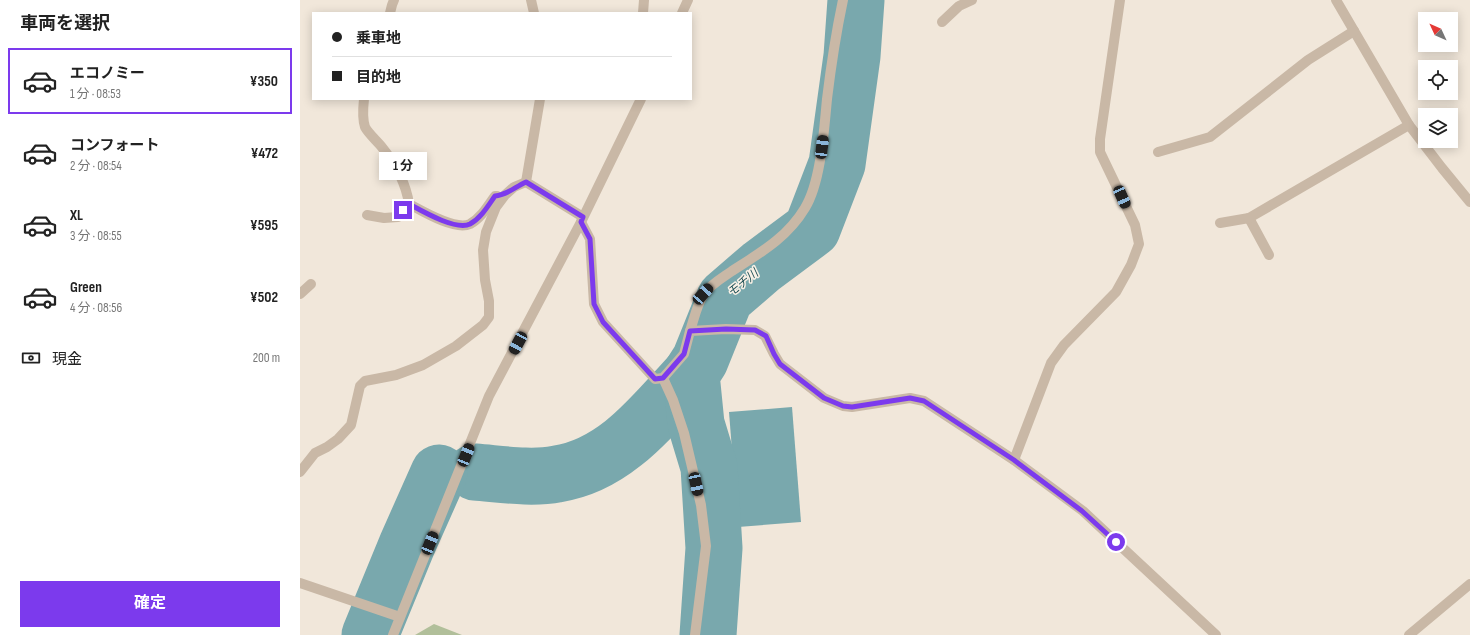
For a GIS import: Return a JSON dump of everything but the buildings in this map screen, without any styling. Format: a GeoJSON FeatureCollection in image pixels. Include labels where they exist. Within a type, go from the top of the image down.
{"type":"FeatureCollection","features":[{"type":"Feature","properties":{"kind":"street"},"geometry":{"type":"LineString","coordinates":[[390,12],[394,0]]}},
{"type":"Feature","properties":{"kind":"street"},"geometry":{"type":"LineString","coordinates":[[531,0],[534,12]]}},
{"type":"Feature","properties":{"kind":"street"},"geometry":{"type":"LineString","coordinates":[[643,12],[644,0]]}},
{"type":"Feature","properties":{"kind":"street"},"geometry":{"type":"LineString","coordinates":[[682,12],[688,0]]}},
{"type":"Feature","properties":{"kind":"street"},"geometry":{"type":"LineString","coordinates":[[526,182],[582,220],[590,239],[594,304],[603,322],[655,379],[663,379],[684,354],[693,331],[703,294],[712,284],[781,238],[797,220],[805,208],[813,190],[822,147],[836,35],[843,0]]}},
{"type":"Feature","properties":{"kind":"street"},"geometry":{"type":"LineString","coordinates":[[942,22],[959,6],[972,0]]}},
{"type":"Feature","properties":{"kind":"street"},"geometry":{"type":"LineString","coordinates":[[1014,460],[1051,363],[1064,345],[1116,292],[1131,265],[1139,244],[1135,225],[1100,152],[1100,139],[1120,0]]}},
{"type":"Feature","properties":{"kind":"street"},"geometry":{"type":"LineString","coordinates":[[1336,0],[1409,125],[1470,202]]}},
{"type":"Feature","properties":{"kind":"street"},"geometry":{"type":"LineString","coordinates":[[1158,152],[1210,137],[1308,60],[1354,31]]}},
{"type":"Feature","properties":{"kind":"street"},"geometry":{"type":"LineString","coordinates":[[364,100],[362,109],[365,128],[381,146],[398,173],[407,193],[409,204]]}},
{"type":"Feature","properties":{"kind":"street"},"geometry":{"type":"LineString","coordinates":[[526,182],[540,100]]}},
{"type":"Feature","properties":{"kind":"street"},"geometry":{"type":"LineString","coordinates":[[393,635],[396,615],[489,396],[582,220],[641,100]]}},
{"type":"Feature","properties":{"kind":"street"},"geometry":{"type":"LineString","coordinates":[[1220,222],[1250,218],[1409,125]]}},
{"type":"Feature","properties":{"kind":"street"},"geometry":{"type":"LineString","coordinates":[[300,472],[315,453],[338,439],[351,425],[360,386],[365,381],[396,375],[423,365],[456,346],[482,325],[489,317],[489,301],[485,280],[483,250],[486,232],[496,207],[505,195],[514,187],[526,182]]}},
{"type":"Feature","properties":{"kind":"street"},"geometry":{"type":"LineString","coordinates":[[409,204],[446,222],[468,225],[479,218],[495,196],[505,195]]}},
{"type":"Feature","properties":{"kind":"street"},"geometry":{"type":"LineString","coordinates":[[368,215],[384,218],[398,217],[409,204]]}},
{"type":"Feature","properties":{"kind":"street"},"geometry":{"type":"LineString","coordinates":[[1250,218],[1269,255]]}},
{"type":"Feature","properties":{"kind":"street"},"geometry":{"type":"LineString","coordinates":[[300,294],[311,284]]}},
{"type":"Feature","properties":{"kind":"street"},"geometry":{"type":"LineString","coordinates":[[693,331],[726,329],[755,330],[766,336],[780,364],[824,398],[843,406],[852,407],[910,398],[924,401],[1014,460],[1082,511],[1216,635]]}},
{"type":"Feature","properties":{"kind":"street"},"geometry":{"type":"LineString","coordinates":[[663,379],[673,400],[684,433],[701,505],[706,546],[695,635]]}},
{"type":"Feature","properties":{"kind":"street"},"geometry":{"type":"LineString","coordinates":[[300,583],[396,615]]}},
{"type":"Feature","properties":{"kind":"street"},"geometry":{"type":"LineString","coordinates":[[1409,635],[1470,584]]}},
{"type":"Feature","properties":{"kind":"green space"},"geometry":{"type":"Polygon","coordinates":[[[434,624],[462,635],[415,635],[434,624]]]}},
{"type":"Feature","properties":{"kind":"water"},"geometry":{"type":"Polygon","coordinates":[[[792,407],[801,522],[738,527],[729,412],[792,407]]]}},
{"type":"Feature","properties":{"kind":"waterway","name":"モチ川"},"geometry":{"type":"LineString","coordinates":[[708,635],[714,548],[709,467],[696,424],[691,374],[700,360],[725,298],[761,267],[812,229],[837,164],[852,56],[856,0]]}},
{"type":"Feature","properties":{"kind":"waterway"},"geometry":{"type":"LineString","coordinates":[[475,472],[516,476],[537,476],[557,474],[578,469],[597,460],[632,436],[691,374]]}},
{"type":"Feature","properties":{"kind":"waterway"},"geometry":{"type":"LineString","coordinates":[[370,635],[407,545],[439,473]]}},
{"type":"Feature","properties":{"kind":"route"},"geometry":{"type":"LineString","coordinates":[[403,210],[409,204],[446,222],[468,225],[479,218],[495,196],[505,195],[514,187],[526,182],[583,217],[581,222],[590,239],[594,304],[603,322],[655,379],[663,378],[684,354],[690,331],[726,329],[755,330],[766,336],[780,364],[824,398],[843,406],[852,407],[910,398],[924,401],[1014,460],[1082,511],[1116,542]]}}]}
